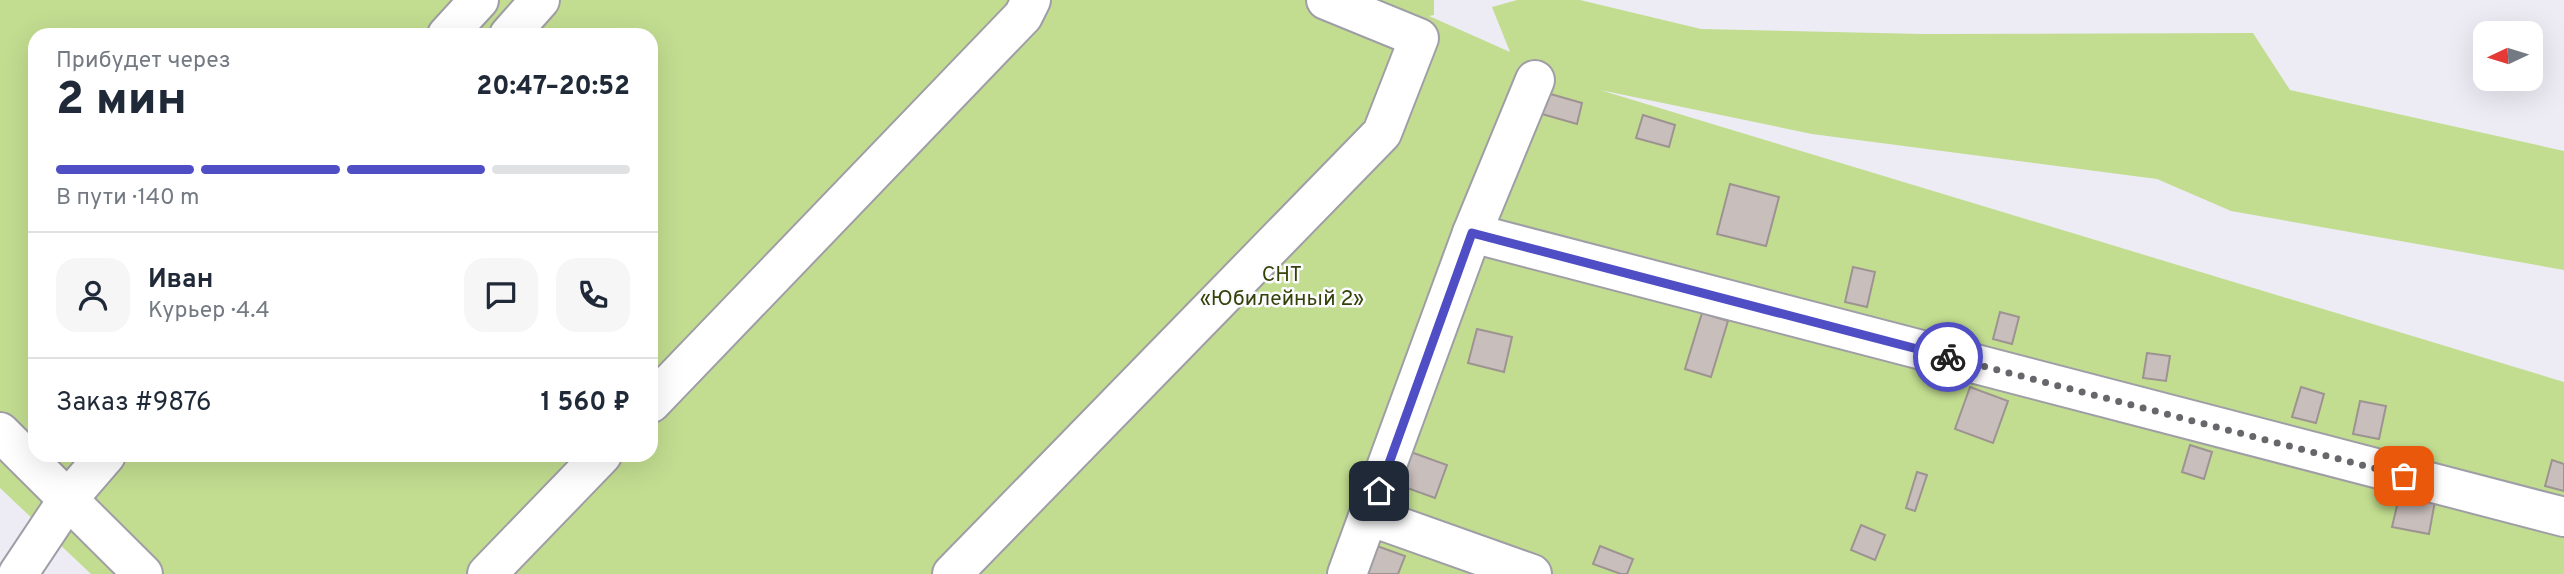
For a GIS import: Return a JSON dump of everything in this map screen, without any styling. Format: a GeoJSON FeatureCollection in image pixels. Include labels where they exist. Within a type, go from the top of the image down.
{"type":"FeatureCollection","features":[{"type":"Feature","properties":{"kind":"street"},"geometry":{"type":"LineString","coordinates":[[453,28],[479,0]]}},
{"type":"Feature","properties":{"kind":"street"},"geometry":{"type":"LineString","coordinates":[[515,28],[540,0]]}},
{"type":"Feature","properties":{"kind":"street"},"geometry":{"type":"LineString","coordinates":[[658,397],[1023,16],[1031,0]]}},
{"type":"Feature","properties":{"kind":"street"},"geometry":{"type":"LineString","coordinates":[[952,574],[1382,133],[1419,38],[1326,0]]}},
{"type":"Feature","properties":{"kind":"street"},"geometry":{"type":"LineString","coordinates":[[1347,574],[1472,233],[1535,80]]}},
{"type":"Feature","properties":{"kind":"street"},"geometry":{"type":"LineString","coordinates":[[1472,233],[2564,517]]}},
{"type":"Feature","properties":{"kind":"street"},"geometry":{"type":"LineString","coordinates":[[0,432],[28,460]]}},
{"type":"Feature","properties":{"kind":"street"},"geometry":{"type":"LineString","coordinates":[[30,462],[143,574]]}},
{"type":"Feature","properties":{"kind":"street"},"geometry":{"type":"LineString","coordinates":[[18,574],[68,499],[100,462]]}},
{"type":"Feature","properties":{"kind":"street"},"geometry":{"type":"LineString","coordinates":[[487,574],[594,462]]}},
{"type":"Feature","properties":{"kind":"street"},"geometry":{"type":"LineString","coordinates":[[1370,516],[1532,574]]}},
{"type":"Feature","properties":{"kind":"green space","name":"СНТ «Юбилейный 2»"},"geometry":{"type":"Polygon","coordinates":[[[0,0],[1434,0],[1434,15],[1429,16],[1510,52],[1492,7],[1517,0],[1580,0],[1701,29],[1923,34],[2253,33],[2290,90],[2564,151],[2564,270],[2231,211],[2157,179],[1812,134],[1600,90],[2564,382],[2564,574],[91,574],[0,488],[0,0]]]}},
{"type":"Feature","properties":{"kind":"building"},"geometry":{"type":"Polygon","coordinates":[[[1547,93],[1582,103],[1577,124],[1542,114],[1547,93]]]}},
{"type":"Feature","properties":{"kind":"building"},"geometry":{"type":"Polygon","coordinates":[[[1643,115],[1675,125],[1669,147],[1636,138],[1643,115]]]}},
{"type":"Feature","properties":{"kind":"building"},"geometry":{"type":"Polygon","coordinates":[[[1730,184],[1779,197],[1766,246],[1717,234],[1730,184]]]}},
{"type":"Feature","properties":{"kind":"building"},"geometry":{"type":"Polygon","coordinates":[[[1853,267],[1875,272],[1867,307],[1845,302],[1853,267]]]}},
{"type":"Feature","properties":{"kind":"building"},"geometry":{"type":"Polygon","coordinates":[[[2000,312],[2019,317],[2012,344],[1993,339],[2000,312]]]}},
{"type":"Feature","properties":{"kind":"building"},"geometry":{"type":"Polygon","coordinates":[[[1702,313],[1728,321],[1711,377],[1685,369],[1702,313]]]}},
{"type":"Feature","properties":{"kind":"building"},"geometry":{"type":"Polygon","coordinates":[[[1477,329],[1512,337],[1504,372],[1468,363],[1477,329]]]}},
{"type":"Feature","properties":{"kind":"building"},"geometry":{"type":"Polygon","coordinates":[[[2147,353],[2170,356],[2166,381],[2143,378],[2147,353]]]}},
{"type":"Feature","properties":{"kind":"building"},"geometry":{"type":"Polygon","coordinates":[[[1970,387],[2008,401],[1993,443],[1955,429],[1970,387]]]}},
{"type":"Feature","properties":{"kind":"building"},"geometry":{"type":"Polygon","coordinates":[[[2301,387],[2324,394],[2316,423],[2292,417],[2301,387]]]}},
{"type":"Feature","properties":{"kind":"building"},"geometry":{"type":"Polygon","coordinates":[[[2360,401],[2386,406],[2379,439],[2353,434],[2360,401]]]}},
{"type":"Feature","properties":{"kind":"building"},"geometry":{"type":"Polygon","coordinates":[[[2190,445],[2212,452],[2204,479],[2182,472],[2190,445]]]}},
{"type":"Feature","properties":{"kind":"building"},"geometry":{"type":"Polygon","coordinates":[[[1408,451],[1447,465],[1435,498],[1396,484],[1408,451]]]}},
{"type":"Feature","properties":{"kind":"building"},"geometry":{"type":"Polygon","coordinates":[[[2552,460],[2564,464],[2564,491],[2545,486],[2552,460]]]}},
{"type":"Feature","properties":{"kind":"building"},"geometry":{"type":"Polygon","coordinates":[[[1917,472],[1927,475],[1915,511],[1906,508],[1917,472]]]}},
{"type":"Feature","properties":{"kind":"building"},"geometry":{"type":"Polygon","coordinates":[[[2400,493],[2435,501],[2429,534],[2392,527],[2400,493]]]}},
{"type":"Feature","properties":{"kind":"building"},"geometry":{"type":"Polygon","coordinates":[[[1861,525],[1885,535],[1875,560],[1851,550],[1861,525]]]}},
{"type":"Feature","properties":{"kind":"building"},"geometry":{"type":"Polygon","coordinates":[[[1377,546],[1405,556],[1398,574],[1367,574],[1377,546]]]}},
{"type":"Feature","properties":{"kind":"building"},"geometry":{"type":"Polygon","coordinates":[[[1600,546],[1633,559],[1627,574],[1593,564],[1600,546]]]}},
{"type":"Feature","properties":{"kind":"way so far"},"geometry":{"type":"LineString","coordinates":[[1948,357],[2404,476]]}},
{"type":"Feature","properties":{"kind":"route"},"geometry":{"type":"LineString","coordinates":[[1379,491],[1472,233],[1948,357]]}}]}
